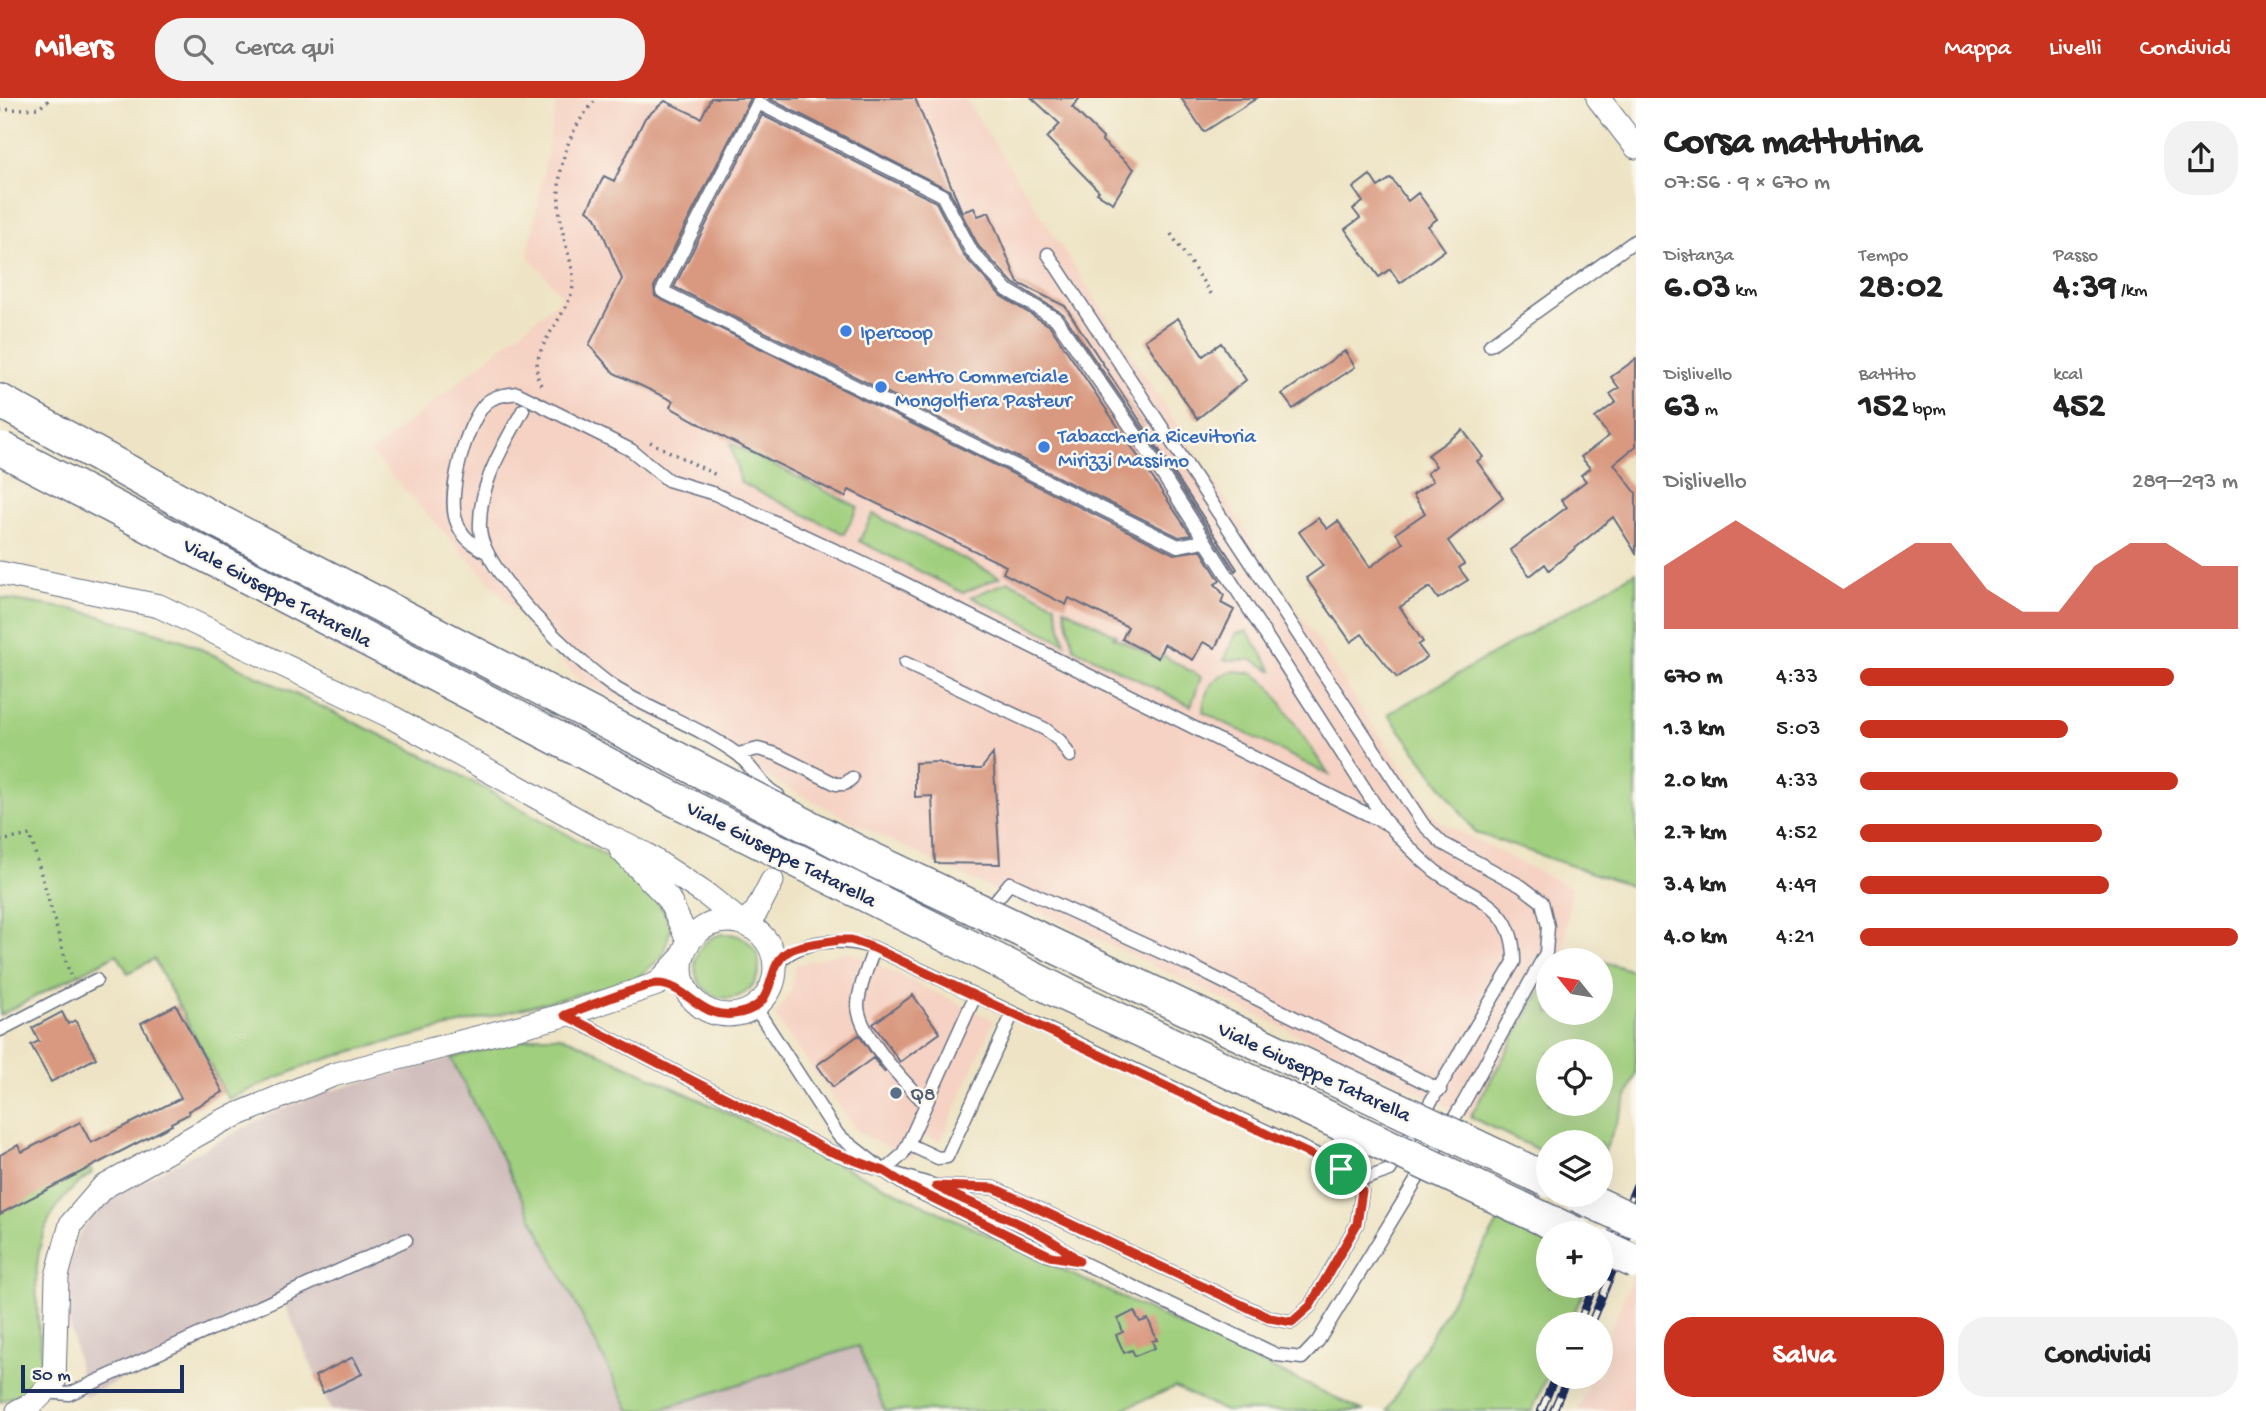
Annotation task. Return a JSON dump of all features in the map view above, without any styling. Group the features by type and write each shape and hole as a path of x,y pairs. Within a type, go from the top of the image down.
{"main road":[{"name":"Viale Giuseppe Tatarella","path":"0,401 212,518 867,857 1536,1175"},
{"name":"Viale Giuseppe Tatarella","path":"4,451 656,790 1028,976 1548,1221"},
{"path":"1604,1207 1636,1222"},
{"path":"1613,1251 1636,1262"}],"street":[{"path":"1598,98 1636,147"},
{"path":"0,573 159,606 388,715 607,836 667,866 766,940 775,966 770,989 755,1007 744,1012 721,1015 699,1006 690,997 684,985 686,949 668,898 607,836"},
{"path":"18,1411 32,1404 54,1382 57,1276 71,1224 102,1188 222,1121 333,1075 565,1015 657,984 699,931 713,924 742,923 756,912 772,881"},
{"path":"657,984 690,997"}],"lane":[{"path":"775,966 787,952 838,940 851,940 874,948 1341,1169 1367,1178 1390,1170 1514,962 1515,943 1507,922 1490,904 1436,871 1389,825 1144,446 1055,319 1007,290 972,252 942,195 758,103 662,290 1178,546 1203,541"},
{"path":"1490,345 1636,240"},
{"path":"755,1007 838,1135 884,1171 908,1186 1051,1256 1079,1261 1277,1355 1302,1358 1318,1341 1464,1102 1534,980 1546,953 1548,926 1542,902 1521,886 1442,843 1423,824 1048,254"},
{"path":"796,804 773,793 738,754 616,688 587,667 508,584 484,551 466,540 455,519 455,487 471,429 486,403 498,395 517,393 631,450 668,480 715,494 892,577 1389,825"},
{"path":"484,551 480,529 482,502 491,472 523,410"},
{"path":"905,663 1045,729 1060,741 1070,756"},
{"path":"738,754 758,749 767,751 836,784 845,785 852,778"},
{"path":"881,848 992,905 1010,883 1178,960 1440,1090"},
{"path":"874,948 858,1007 873,1042 902,1080 926,1104"},
{"path":"0,1030 96,980"},
{"path":"884,1171 902,1155 908,1144 975,996"},
{"path":"908,1144 939,1158 947,1157 1013,1013"},
{"path":"565,1015 829,1151 936,1186 966,1202 992,1210 1058,1242 1079,1261"},
{"path":"936,1186 994,1188 1270,1318 1292,1322 1310,1306 1357,1224 1362,1191 1341,1169"},
{"path":"44,1392 69,1394 406,1240"}],"path":[{"path":"0,110 39,108 52,98"},
{"path":"550,393 539,384 536,372 539,356 573,286 558,213 560,167 570,137 598,98"},
{"path":"1171,234 1214,298"},
{"path":"647,440 727,480"},
{"path":"0,841 30,835 68,970 77,990"}],"shaded area":[{"path":"557,98 965,98 1363,711 1439,821 1571,888 1564,948 1536,948 1536,999 1470,1117 879,835 580,681 371,453 563,297 528,255"},
{"name":"Q8","path":"848,951 994,1020 941,1142 925,1135 913,1159 859,1133 774,1016 791,991 795,965"},
{"path":"451,1058 630,1411 331,1411 285,1305 278,1303 85,1397 67,1311 67,1272 77,1238 96,1210 112,1197 272,1113 327,1092"},
{"path":"1636,1267 1636,1411 1578,1411 1586,1389 1613,1389 1613,1324"},
{"path":"858,1346 885,1411 655,1411"}],"green space":[{"path":"730,443 858,507 844,534 741,483"},
{"path":"873,514 1000,577 963,593 859,541"},
{"path":"1636,572 1636,888 1476,833 1388,714"},
{"path":"1009,581 1055,604 1065,643 971,597"},
{"path":"0,598 82,611 182,640 435,761 626,867 644,880 672,925 662,957 635,980 357,1050 313,1063 228,1099 154,959 128,973 117,954 0,1015"},
{"path":"1064,608 1116,635 1113,637 1160,659 1162,655 1201,677 1191,706 1074,648"},
{"path":"1247,631 1273,671 1253,660 1224,660 1236,634"},
{"path":"1235,671 1253,673 1269,685 1329,775 1203,712 1205,697 1211,685 1221,676"},
{"path":"727,934 739,936 750,943 757,954 757,978 750,989 739,996 727,998 715,996 704,989 697,978 695,966 697,954 704,943 715,936"},
{"path":"1614,965 1636,972 1636,1074 1613,1131 1536,1130 1536,1149 1470,1117 1536,999 1536,1026 1614,1026"},
{"path":"539,1036 560,1036 574,1041 1364,1411 1224,1411 1175,1387 1118,1411 885,1411 858,1346 655,1411 630,1411 451,1058"},
{"path":"89,1166 92,1173 72,1189 58,1206 47,1224 41,1243 36,1285 42,1356 39,1374 25,1390 0,1402 0,1205"},
{"path":"1500,1219 1536,1237 1536,1298 1581,1298 1575,1312 1536,1312 1536,1389 1542,1389 1532,1411 1387,1411"}],"building":[{"path":"711,98 751,98 654,287 655,296 1174,554 1201,550 1220,581 1215,584 1224,595 1221,603 1234,610 1215,648 1203,642 1193,660 1164,644 1158,658 1122,639 1128,627 1069,598 1066,605 1003,573 1006,566 849,490 845,497 729,440 670,407 673,401 614,373 589,345 622,279 596,217 587,210 604,176 614,181 645,118 665,101 701,118"},
{"path":"768,98 915,98 962,212 974,208 978,216 989,212 1018,283 1065,306 1237,569 1235,571 1151,441 1063,314 1013,283 979,247 949,190"},
{"path":"1032,98 1080,98 1072,107 1103,138 1102,141 1134,169 1113,203 1097,193 1099,191 1047,138 1060,124"},
{"path":"1181,98 1257,98 1204,132"},
{"path":"762,115 936,202 964,256 1001,296 1050,326 1191,535 1179,537 674,287"},
{"path":"1370,175 1378,187 1391,178 1408,201 1418,193 1437,219 1428,226 1445,250 1400,283 1390,269 1379,277 1345,229 1360,218 1353,209 1363,202 1353,188"},
{"path":"1178,318 1203,356 1221,343 1246,380 1197,419 1145,340"},
{"path":"1345,351 1355,367 1293,409 1282,394"},
{"path":"1636,359 1636,446 1614,464 1636,493 1636,553 1613,517 1549,570 1545,564 1530,576 1510,550 1567,507 1561,500 1586,481 1581,475 1590,468 1581,457 1609,436 1595,418 1616,402 1610,394 1619,388 1611,377"},
{"path":"1463,430 1483,457 1477,461 1503,497 1448,541 1464,564 1459,568 1468,580 1438,599 1430,587 1400,607 1423,642 1418,645 1427,657 1397,678 1362,634 1351,642 1306,578 1323,566 1299,532 1318,518 1327,529 1338,521 1370,567 1403,543 1396,533 1425,513 1413,495 1433,481 1427,473 1436,466 1428,455"},
{"path":"993,754 1000,864 935,863 932,796 915,797 915,763 938,762 956,769 981,769"},
{"path":"913,995 940,1033 900,1062 873,1024"},
{"path":"176,1005 223,1092 188,1111 189,1114 171,1123 172,1125 0,1214 0,1155 18,1145 22,1152 80,1122 91,1143 181,1098 141,1023"},
{"path":"62,1012 68,1024 75,1020 96,1058 51,1082 31,1045 39,1041 32,1028"},
{"path":"859,1035 885,1073 873,1058 833,1087 817,1065"},
{"path":"1134,1311 1140,1322 1148,1319 1157,1340 1152,1341 1155,1348 1135,1356 1132,1350 1124,1353 1116,1335 1123,1332 1118,1319"},
{"path":"353,1357 362,1374 323,1393 315,1376"}],"railway":[{"path":"1613,1241 1636,1186"},
{"path":"1595,1312 1636,1216"},
{"path":"1583,1312 1589,1298"},
{"path":"1541,1411 1550,1389"},
{"path":"1553,1411 1563,1389"}],"place":[{"name":"Ipercoop","path":"846,331"},
{"name":"Centro Commerciale Mongolfiera Pasteur","path":"881,387"},
{"name":"Tabaccheria Ricevitoria Mirizzi Massimo","path":"1044,447"},
{"name":"Q8","path":"896,1093"}],"route":[{"path":"838,940 851,940 874,948 1341,1169 1362,1191 1357,1224 1310,1306 1292,1322 1270,1318 994,1188 936,1186 1058,1242 1079,1261 1051,1256 908,1186 884,1171 829,1151 565,1015 657,984 690,997 709,1012 733,1015 755,1007 764,999 774,978 775,966 787,952 838,940"}]}
